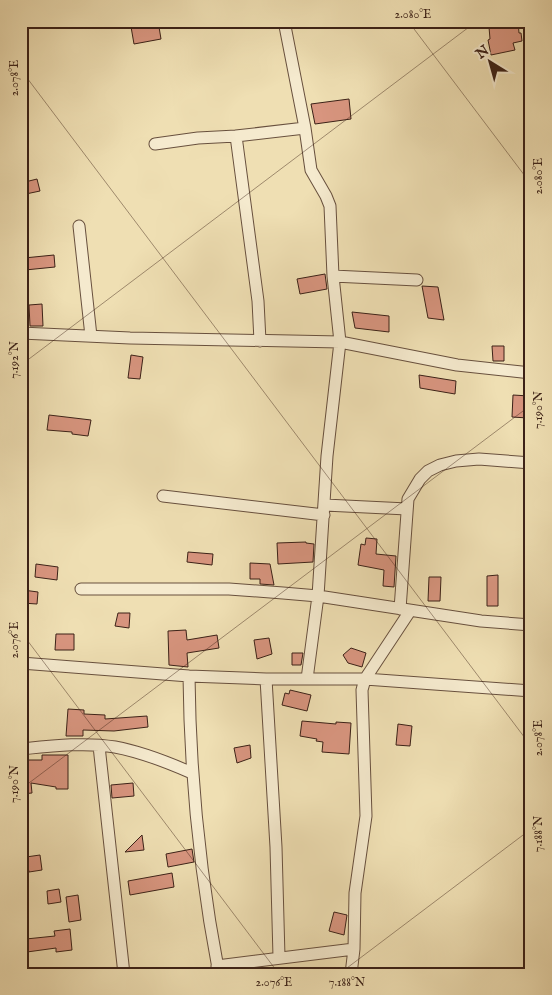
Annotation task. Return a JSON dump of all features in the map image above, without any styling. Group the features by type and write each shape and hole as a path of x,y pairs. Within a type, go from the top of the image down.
{"street":[{"path":"284,21 305,128 311,170 330,206 333,276 340,342 327,456 318,596 307,679"},
{"path":"156,144 305,128"},
{"path":"236,136 258,301 260,341"},
{"path":"79,226 91,336"},
{"path":"333,276 417,280"},
{"path":"21,333 340,342 457,365 531,373"},
{"path":"351,974 354,949 354,893 366,816 362,704 364,679 405,610 408,499 412,489 428,471 440,465 456,461 479,459 531,463"},
{"path":"163,496 325,510 407,509"},
{"path":"81,589 229,589 318,596 481,621 531,625"},
{"path":"21,663 189,676 266,679 364,679 531,691"},
{"path":"189,676 192,773 203,878 218,970 279,958 354,949"},
{"path":"266,679 276,847 279,958"},
{"path":"21,749 56,746 112,747 140,752 192,773"},
{"path":"99,746 124,974"}],"building":[{"path":"130,21 158,21 161,39 134,44"},
{"path":"492,21 518,21 522,41 513,43 515,50 491,55 488,40 490,39 489,27 492,27"},
{"path":"349,99 351,119 315,124 311,104"},
{"path":"37,179 40,191 21,195 21,183"},
{"path":"54,255 55,267 25,270 24,258"},
{"path":"325,274 327,289 300,294 297,279"},
{"path":"422,286 438,287 444,320 428,318"},
{"path":"42,304 43,326 30,326 29,305"},
{"path":"352,312 389,316 389,332 355,328"},
{"path":"492,346 504,346 504,361 493,361"},
{"path":"131,355 143,357 140,379 128,378"},
{"path":"419,375 456,381 455,394 420,388"},
{"path":"513,395 529,396 528,418 512,417"},
{"path":"49,415 91,420 88,436 72,434 72,432 47,430"},
{"path":"366,538 377,539 376,554 396,556 394,587 383,586 384,570 358,565 361,544 365,545"},
{"path":"306,542 314,544 313,562 278,564 277,543"},
{"path":"188,552 213,554 212,565 187,562"},
{"path":"250,563 270,564 274,585 260,584 260,579 250,579"},
{"path":"36,564 58,567 57,580 35,577"},
{"path":"498,575 498,606 487,606 487,576"},
{"path":"429,577 441,577 440,601 428,601"},
{"path":"23,590 38,592 37,604 22,603"},
{"path":"118,613 130,613 129,628 115,626"},
{"path":"186,630 187,640 217,635 219,648 187,653 188,667 169,665 168,631"},
{"path":"56,634 74,634 74,650 55,650"},
{"path":"269,638 272,654 257,659 254,640"},
{"path":"351,648 366,653 362,667 348,663 343,655"},
{"path":"292,653 303,653 301,665 292,665"},
{"path":"290,690 311,695 307,711 282,705 285,693 289,694"},
{"path":"68,709 84,710 84,714 105,715 105,719 147,716 148,727 114,731 83,730 83,736 66,736"},
{"path":"302,721 336,724 336,722 351,723 349,754 322,752 323,742 300,736"},
{"path":"398,724 412,726 410,746 396,745"},
{"path":"250,745 251,758 237,763 234,748"},
{"path":"42,755 68,755 68,789 56,789 56,787 31,783 32,793 21,794 21,760 42,760"},
{"path":"133,783 134,796 112,798 111,785"},
{"path":"142,835 144,850 125,852"},
{"path":"192,849 194,862 168,867 166,854"},
{"path":"40,855 42,870 29,872 26,857"},
{"path":"172,873 174,887 130,895 128,881"},
{"path":"59,889 61,902 48,904 47,891"},
{"path":"78,895 81,920 69,922 66,897"},
{"path":"334,912 347,915 344,935 329,931"},
{"path":"70,929 72,950 56,952 56,948 27,952 26,939 55,936 54,931"}]}
